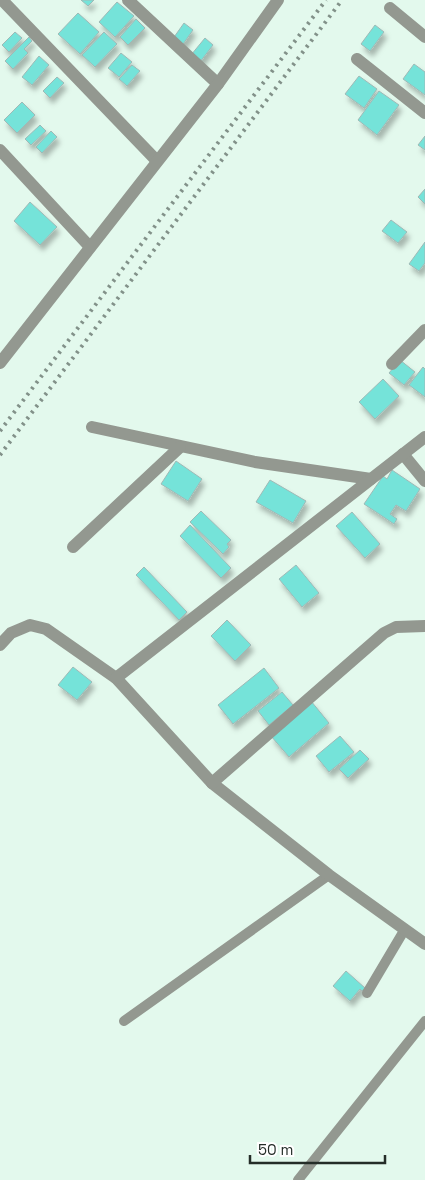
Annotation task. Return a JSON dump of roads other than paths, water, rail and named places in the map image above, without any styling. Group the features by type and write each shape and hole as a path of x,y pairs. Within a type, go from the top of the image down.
{"street":[{"path":"2,0 157,161"},
{"path":"128,0 218,84"},
{"path":"0,363 218,84 278,0"},
{"path":"390,8 425,37"},
{"path":"357,59 425,113"},
{"path":"0,150 90,247"},
{"path":"392,364 425,330"},
{"path":"92,427 254,462 370,479"},
{"path":"116,678 425,436"},
{"path":"73,547 180,447"},
{"path":"403,454 425,481"},
{"path":"0,645 11,633 30,625 46,629 116,678 212,783 329,875 425,944"},
{"path":"212,783 384,633 396,627 425,626"}],"lane":[{"path":"124,1020 329,875"},
{"path":"367,993 405,929"},
{"path":"298,1180 425,1021"}],"railway":[{"path":"0,431 326,0"},
{"path":"0,455 342,0"}]}
